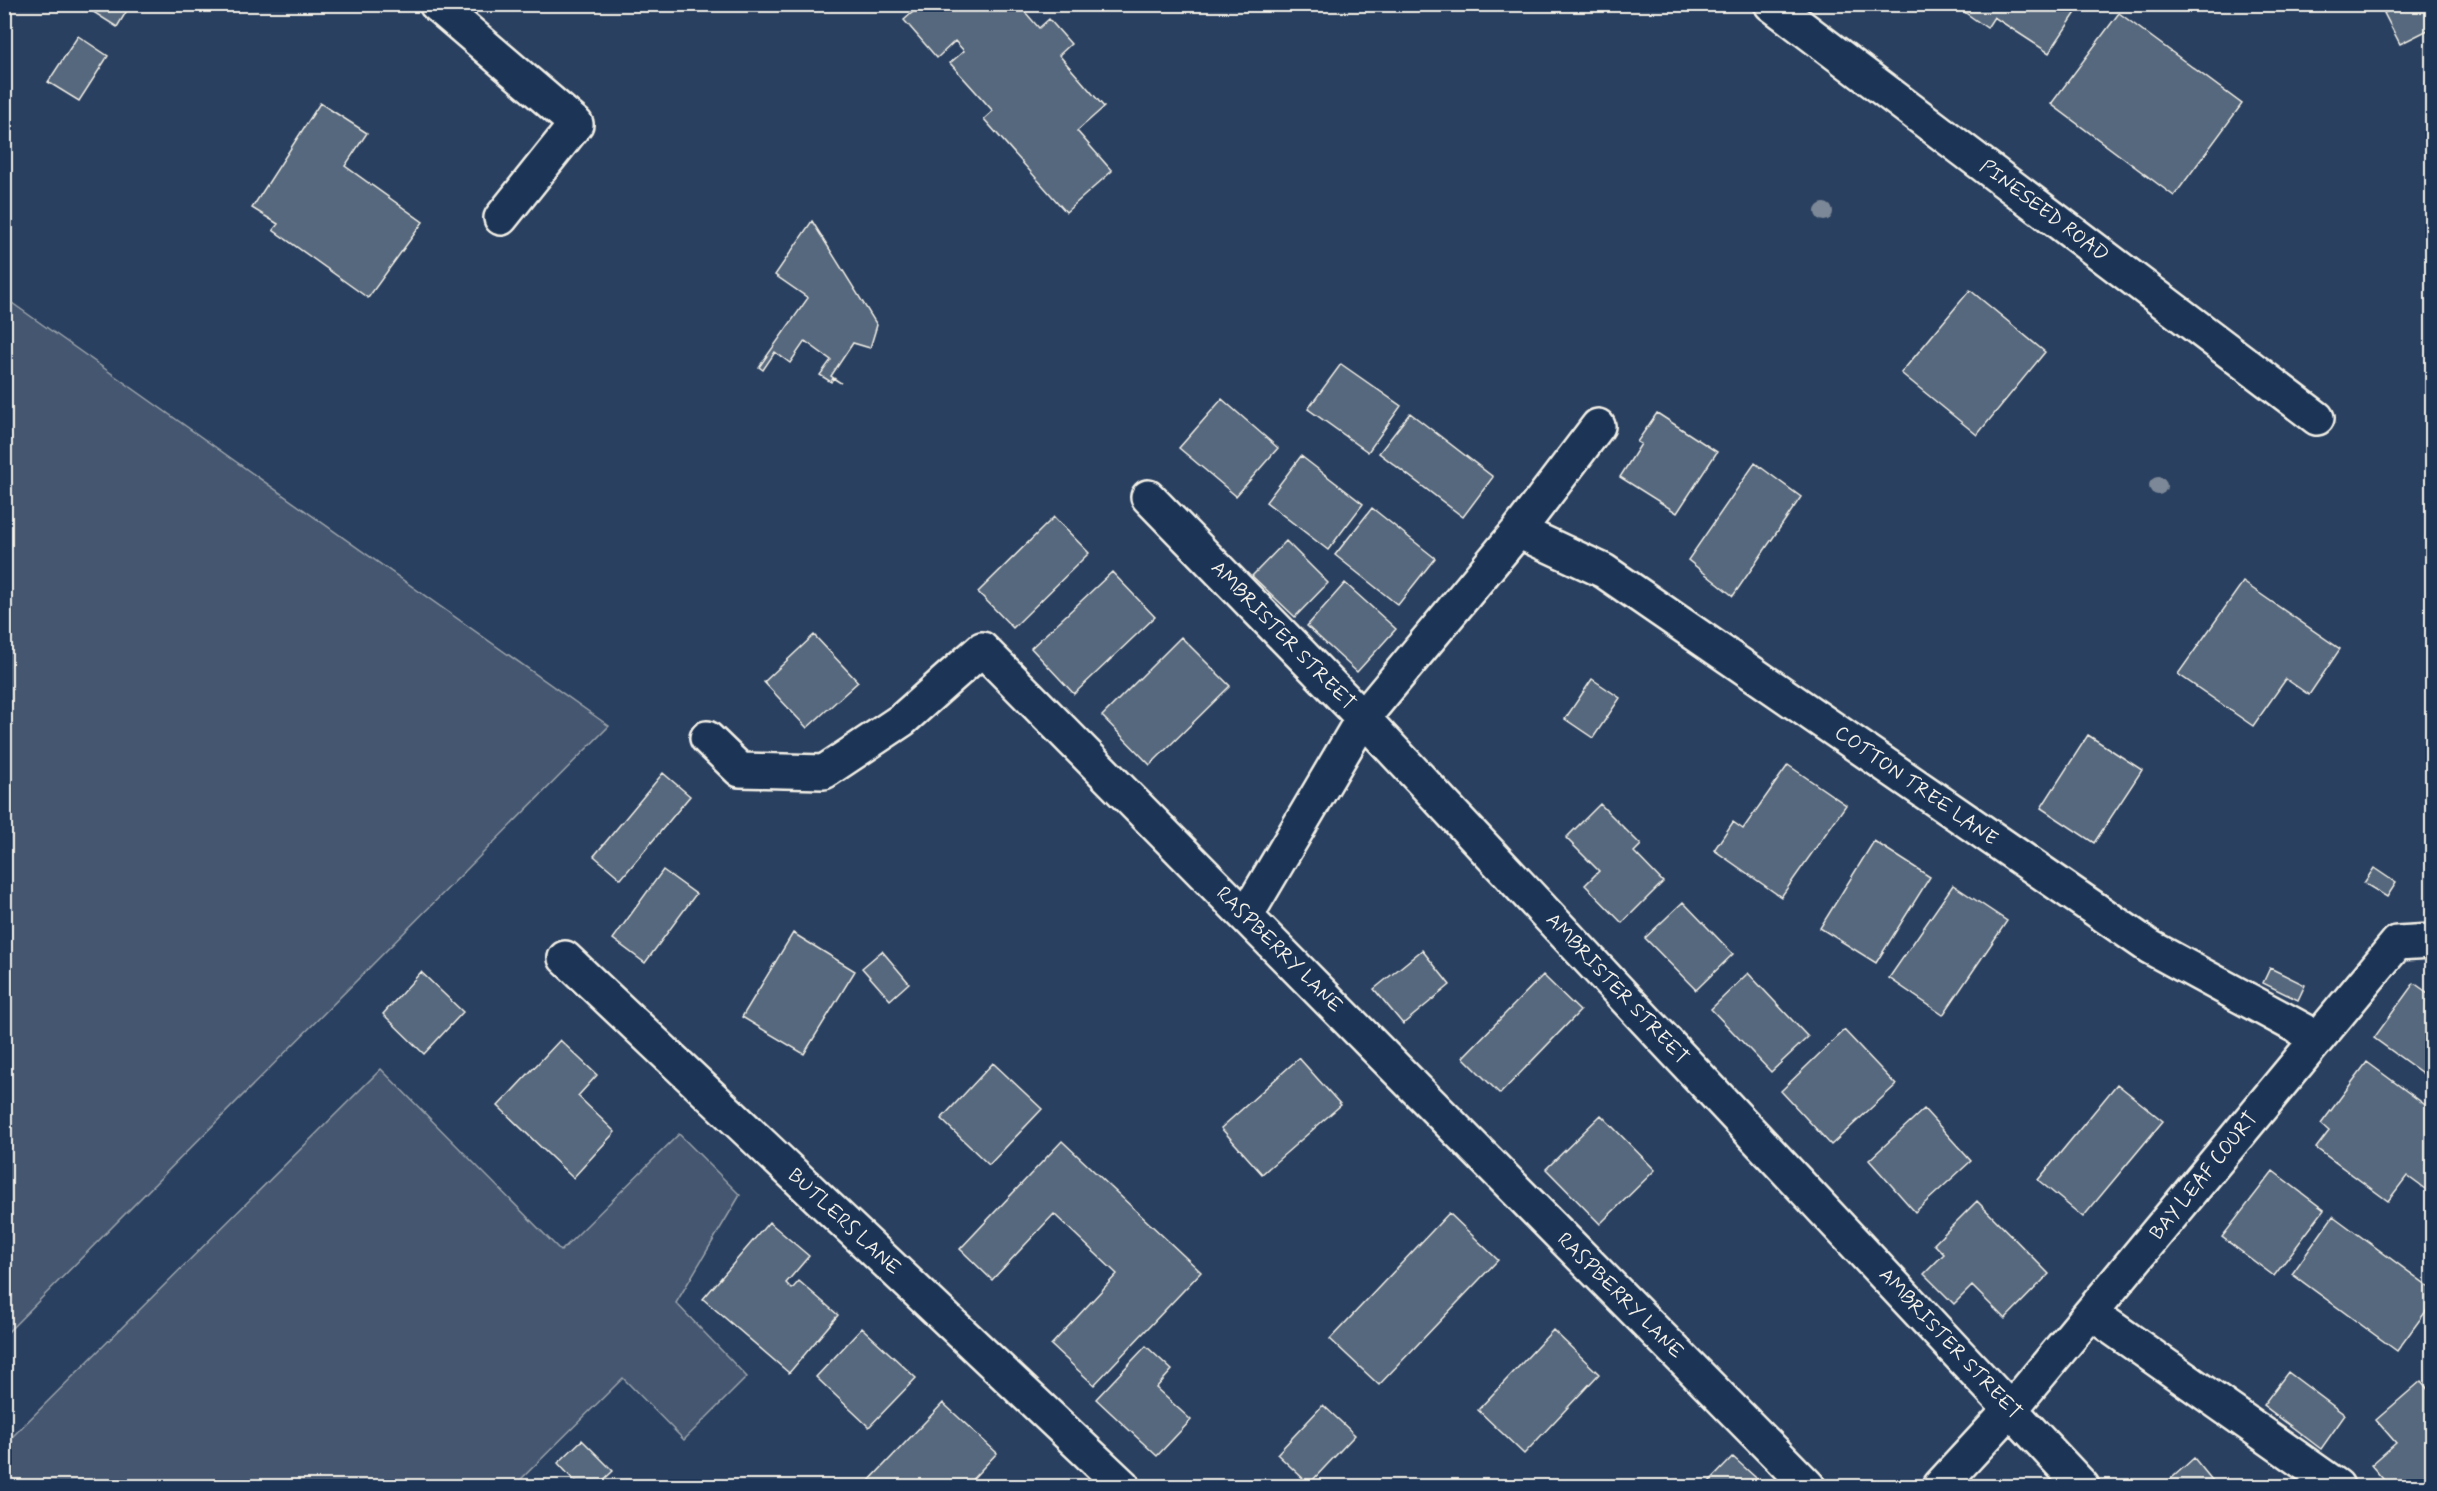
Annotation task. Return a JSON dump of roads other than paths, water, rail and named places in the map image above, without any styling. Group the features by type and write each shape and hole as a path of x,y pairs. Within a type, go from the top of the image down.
{"street":[{"path":"436,4 576,124 501,218"},
{"name":"PINESEED ROAD","path":"1771,4 2317,418"},
{"path":"1246,916 1363,718 1518,531 1598,426"},
{"name":"AMBRISTER STREET","path":"1148,497 1363,718 2082,1486"},
{"name":"COTTON TREE LANE","path":"1518,531 1604,571 2150,947 2318,1038"},
{"name":"RASPBERRY LANE","path":"707,738 740,770 824,772 902,720 982,649 1808,1486"},
{"name":"BAY LEAF COURT","path":"1940,1486 2011,1408 2091,1313 2397,943 2433,941"},
{"name":"BUTLERS LANE","path":"565,958 1123,1486"},
{"path":"2091,1313 2337,1486"}]}
